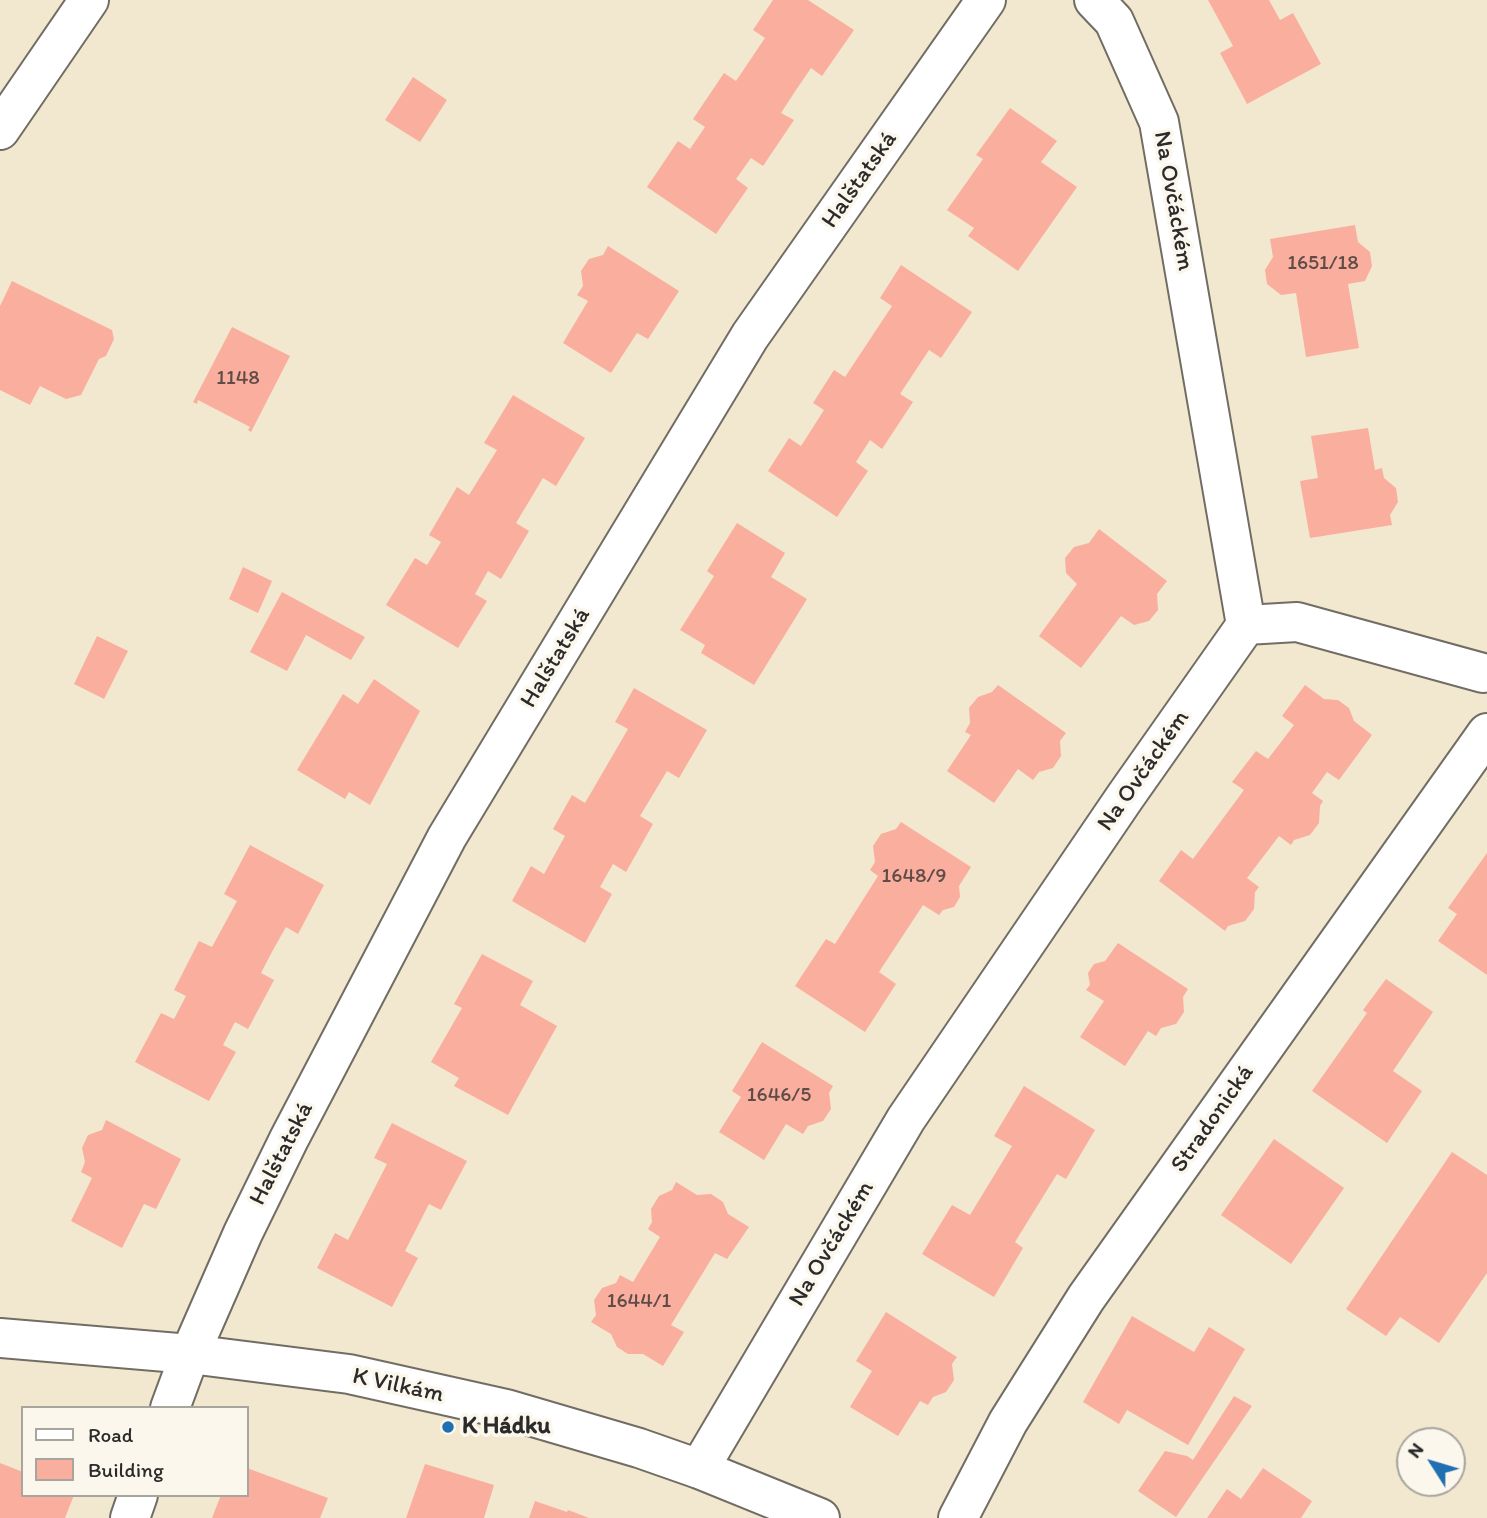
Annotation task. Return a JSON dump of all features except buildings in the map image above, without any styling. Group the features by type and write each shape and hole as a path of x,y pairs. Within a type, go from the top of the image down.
{"street":[{"path":"0,130 89,0"},
{"name":"Halštatská","path":"171,1406 190,1354 243,1233 289,1139 447,837 750,337 986,0"},
{"name":"Na Ovčáckém","path":"699,1469 906,1119 1125,797 1246,625 1159,122 1114,21 1094,0"},
{"path":"1246,625 1297,622 1483,673"},
{"name":"Stradonická","path":"958,1518 1008,1422 1086,1298 1487,733"},
{"name":"K Vilkám","path":"0,1338 190,1354 349,1374 506,1409 639,1448 820,1518"},
{"path":"130,1518 137,1497"}],"place":[{"name":"K Hádku","path":"448,1427"}]}
